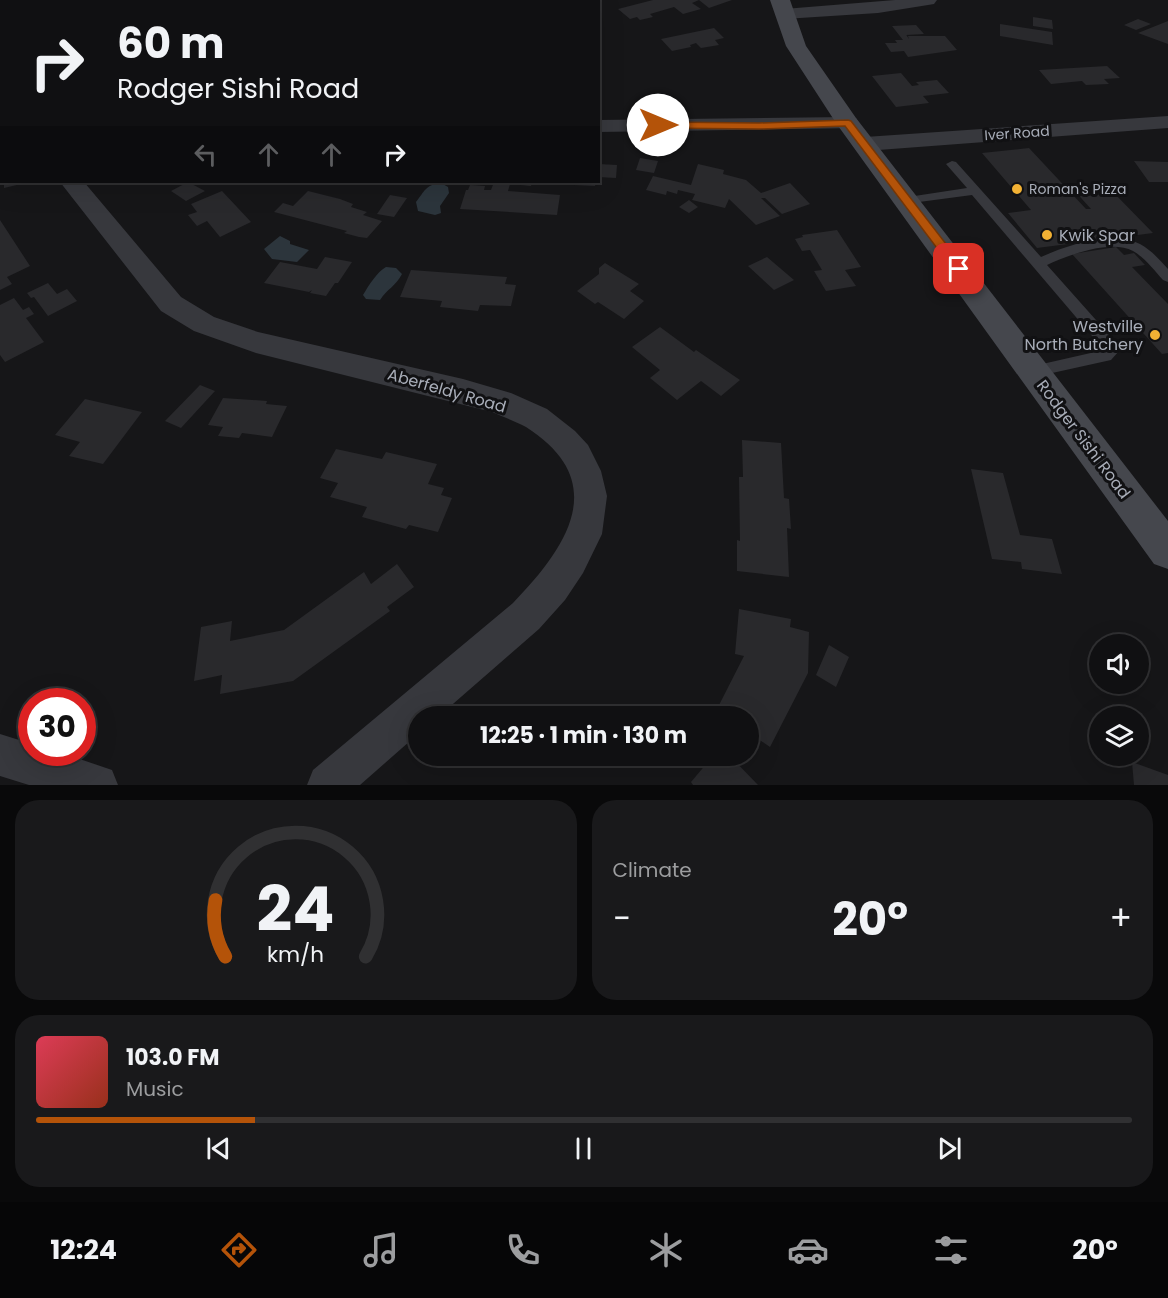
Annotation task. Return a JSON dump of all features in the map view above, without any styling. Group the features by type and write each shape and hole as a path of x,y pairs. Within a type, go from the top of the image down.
{"main road":[{"name":"Rodger Sishi Road","path":"782,7 796,46 848,123 1168,551"}],"street":[{"path":"782,7 887,8 928,0"},
{"name":"Iver Road","path":"865,144 1168,122"},
{"path":"600,126 848,123"},
{"name":"Aberfeldy Road","path":"73,183 171,304 204,324 256,342 463,391 500,402 536,418 564,440 585,471 590,496 585,534 552,588 526,616 328,785"},
{"path":"0,755 97,785"}],"lane":[{"path":"952,164 1107,342 1112,351 1106,356 1034,371"},
{"path":"908,201 974,191"},
{"path":"1038,264 1062,252 1111,244 1126,245 1140,251 1168,277"}],"shaded area":[{"path":"441,183 448,187 449,193 440,206 441,213 435,215 418,211 416,202 428,187"},
{"path":"280,236 290,241 290,244 309,250 297,262 272,259 264,249"},
{"path":"386,267 396,268 402,274 380,300 366,299 363,295 365,291 376,275"}],"building":[{"path":"653,0 699,0 692,3 701,9 683,14 674,7 650,14 653,17 640,20 637,17 630,19 618,9"},
{"path":"699,0 732,0 709,8"},
{"path":"1033,17 1052,20 1053,29 1033,26"},
{"path":"1138,19 1151,24 1136,30 1124,25"},
{"path":"1168,21 1168,44 1138,33"},
{"path":"1000,24 1052,32 1053,45 1000,36"},
{"path":"916,25 924,34 906,35 909,39 908,36 945,36 957,50 908,57 904,51 891,52 885,43 897,43 895,40 903,40 892,26"},
{"path":"714,28 724,38 715,40 719,45 701,48 696,43 690,45 691,47 672,51 661,39"},
{"path":"1107,66 1120,78 1104,79 1109,84 1086,85 1082,81 1051,84 1039,70"},
{"path":"901,73 912,86 919,85 916,82 937,80 949,93 923,96 929,103 896,107 872,76"},
{"path":"1029,148 1086,209 1091,209 1073,189 1080,189 1087,196 1114,193 1153,233 1037,248 1008,213 1031,210 982,153"},
{"path":"640,158 658,161 654,173 636,170"},
{"path":"1134,161 1168,162 1168,182 1149,182"},
{"path":"600,164 617,165 616,178 600,177"},
{"path":"698,164 724,170 723,174 746,180 761,193 790,183 810,204 782,214 765,198 761,198 780,216 756,225 729,199 725,208 692,200 695,194 678,190 677,194 667,191 666,195 646,190 653,176 691,185"},
{"path":"4,183 21,183 21,184 4,188"},
{"path":"190,183 205,191 186,201 171,191"},
{"path":"494,183 532,183 531,186 510,184 508,191 560,195 557,215 460,209 470,185 485,186 484,190 491,190"},
{"path":"574,183 596,183 595,186 574,185"},
{"path":"222,191 251,222 220,237 207,221 197,226 188,215 197,212 191,204"},
{"path":"308,191 353,204 351,207 367,212 363,215 382,221 367,238 274,212 283,203 293,206"},
{"path":"390,195 407,198 394,217 377,214"},
{"path":"689,200 698,207 689,213 679,207"},
{"path":"0,220 30,266 7,277 12,284 0,290"},
{"path":"837,230 861,267 845,270 856,286 826,291 814,271 822,270 810,250 802,251 795,239 803,237 802,235"},
{"path":"1116,247 1124,255 1134,253 1145,265 1132,267 1168,304 1168,353 1162,354 1072,254"},
{"path":"325,257 352,262 326,296 310,293 312,290 309,292 264,283 280,262 317,269"},
{"path":"767,257 794,280 774,290 748,266"},
{"path":"605,263 639,284 630,291 644,301 624,319 598,302 595,304 577,291 599,274 599,268"},
{"path":"411,270 507,277 505,284 516,285 511,306 480,305 478,311 440,307 442,301 400,297"},
{"path":"48,283 57,294 67,289 77,301 48,316 34,297 31,298 27,293"},
{"path":"14,298 23,310 29,307 34,314 26,318 44,342 5,362 0,355 0,305"},
{"path":"660,327 694,352 696,350 740,380 721,396 701,381 677,400 650,378 660,370 632,347"},
{"path":"200,385 215,391 181,428 165,421"},
{"path":"223,398 267,401 266,404 287,406 272,437 242,433 239,438 218,436 223,427 208,425"},
{"path":"85,399 142,412 103,464 69,456 80,442 55,435"},
{"path":"742,440 781,443 784,498 789,499 791,529 787,528 789,577 737,571 737,540 740,541 739,477 743,477"},
{"path":"336,449 382,459 386,452 437,464 428,484 444,488 441,495 452,498 438,532 409,525 406,529 362,517 367,507 330,497 338,483 320,478"},
{"path":"971,469 1003,473 1020,535 1052,539 1062,574 1022,569 1021,562 992,559"},
{"path":"397,564 414,587 387,607 390,611 293,681 220,694 222,675 194,681 201,627 232,621 230,641 284,630 364,572 371,584"},
{"path":"739,609 791,619 790,627 809,632 808,673 770,747 759,740 759,706 719,706 744,656 735,654"},
{"path":"829,645 849,657 836,687 816,675"},
{"path":"705,766 740,766 758,785 693,785 691,782"},
{"path":"1132,766 1143,766 1168,775 1168,785 1134,785"}],"place":[{"name":"Roman's Pizza","path":"1017,189"},
{"name":"Kwik Spar","path":"1047,235"},
{"name":"Westville North Butchery","path":"1155,335"}],"route":[{"path":"658,125 759,126 848,123 959,269"}]}
